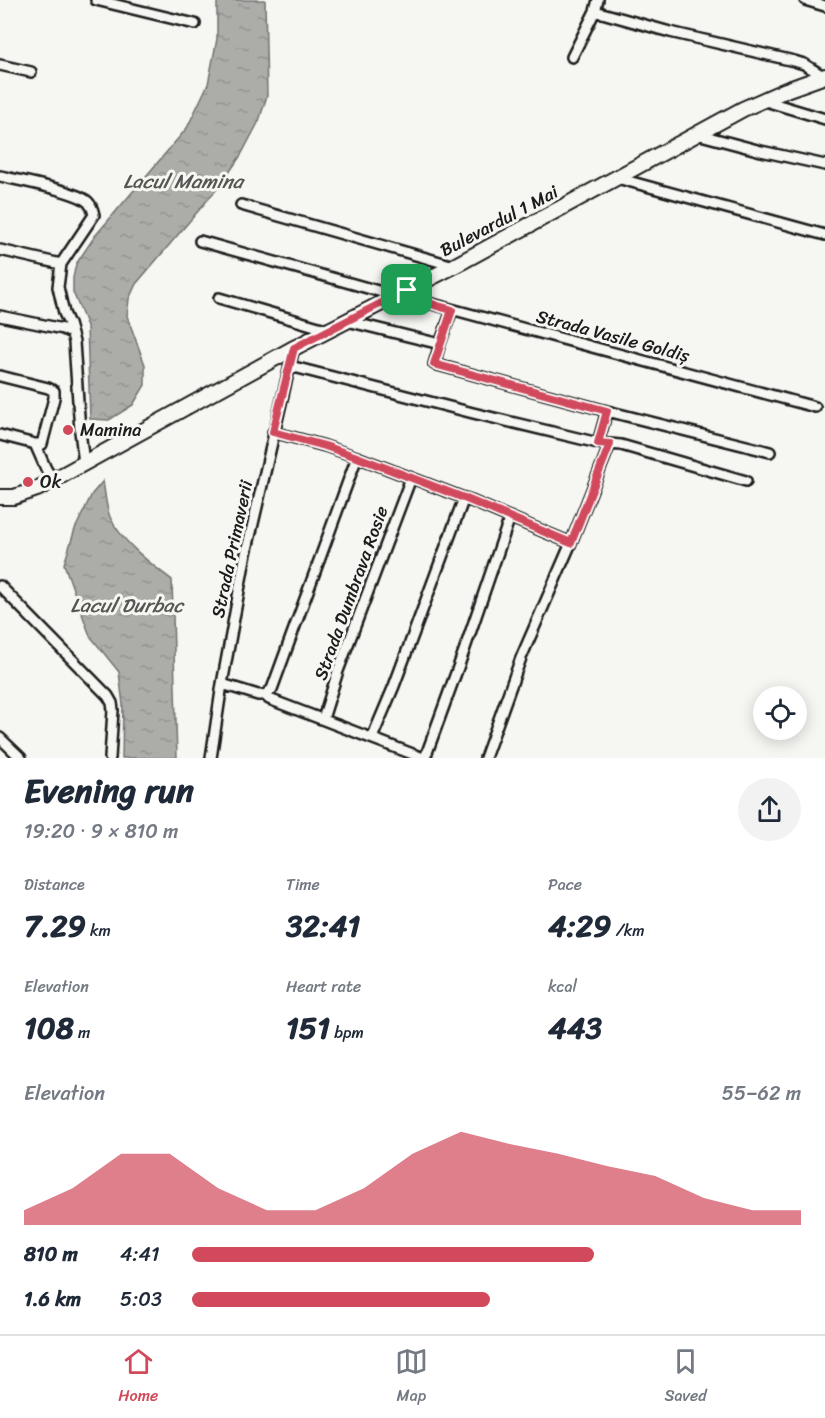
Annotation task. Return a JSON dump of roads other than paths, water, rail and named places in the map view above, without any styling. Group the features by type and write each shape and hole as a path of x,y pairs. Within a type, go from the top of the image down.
{"main road":[{"name":"Bulevardul 1 Mai","path":"0,506 7,497 36,489 294,348 454,266 762,100 824,76"}],"street":[{"path":"96,0 195,24"},
{"path":"572,57 595,11 598,0"},
{"path":"804,0 825,6"},
{"path":"595,11 670,32 794,61 824,76"},
{"path":"0,65 31,72"},
{"path":"762,100 825,119"},
{"path":"697,134 825,165"},
{"path":"0,176 74,194 88,202 92,208 94,215 61,264 58,287 74,342 84,463"},
{"path":"617,178 825,235"},
{"path":"241,205 454,266"},
{"name":"Strada Vasile Goldiș","path":"200,241 401,293 452,310 815,407"},
{"path":"0,250 61,264"},
{"path":"219,298 329,330"},
{"path":"452,310 434,364 770,452"},
{"path":"0,316 63,329 71,333"},
{"path":"347,321 440,344"},
{"name":"Strada Primaverii","path":"211,758 245,558 294,348"},
{"path":"290,366 473,413 598,443 621,446 746,481"},
{"path":"0,376 54,391 45,439 42,444 0,435"},
{"path":"598,443 607,411"},
{"path":"273,432 357,457 464,498 571,543"},
{"path":"35,444 53,480"},
{"path":"485,758 521,658 571,543 610,444"},
{"path":"222,684 258,695 265,695 272,689 357,457"},
{"name":"Strada Dumbrava Rosie","path":"323,719 338,671 411,478"},
{"path":"372,738 394,686 464,498"},
{"path":"265,695 269,699 424,758 510,517"},
{"path":"0,586 108,696 113,710 110,758"},
{"path":"0,738 21,758"}],"water":[{"name":"Lacul Mamina","path":"217,0 265,0 267,96 259,121 241,155 222,183 136,284 129,299 127,316 145,365 145,385 133,405 109,420 90,419 87,326 73,292 76,264 95,236 187,128 208,84 217,39"},
{"name":"Lacul Durbac","path":"103,481 108,511 116,528 138,552 172,580 177,758 122,758 123,705 119,672 90,636 64,564 75,529 92,494"}],"place":[{"name":"Mamina","path":"68,430"},
{"name":"Ok","path":"28,482"}]}
